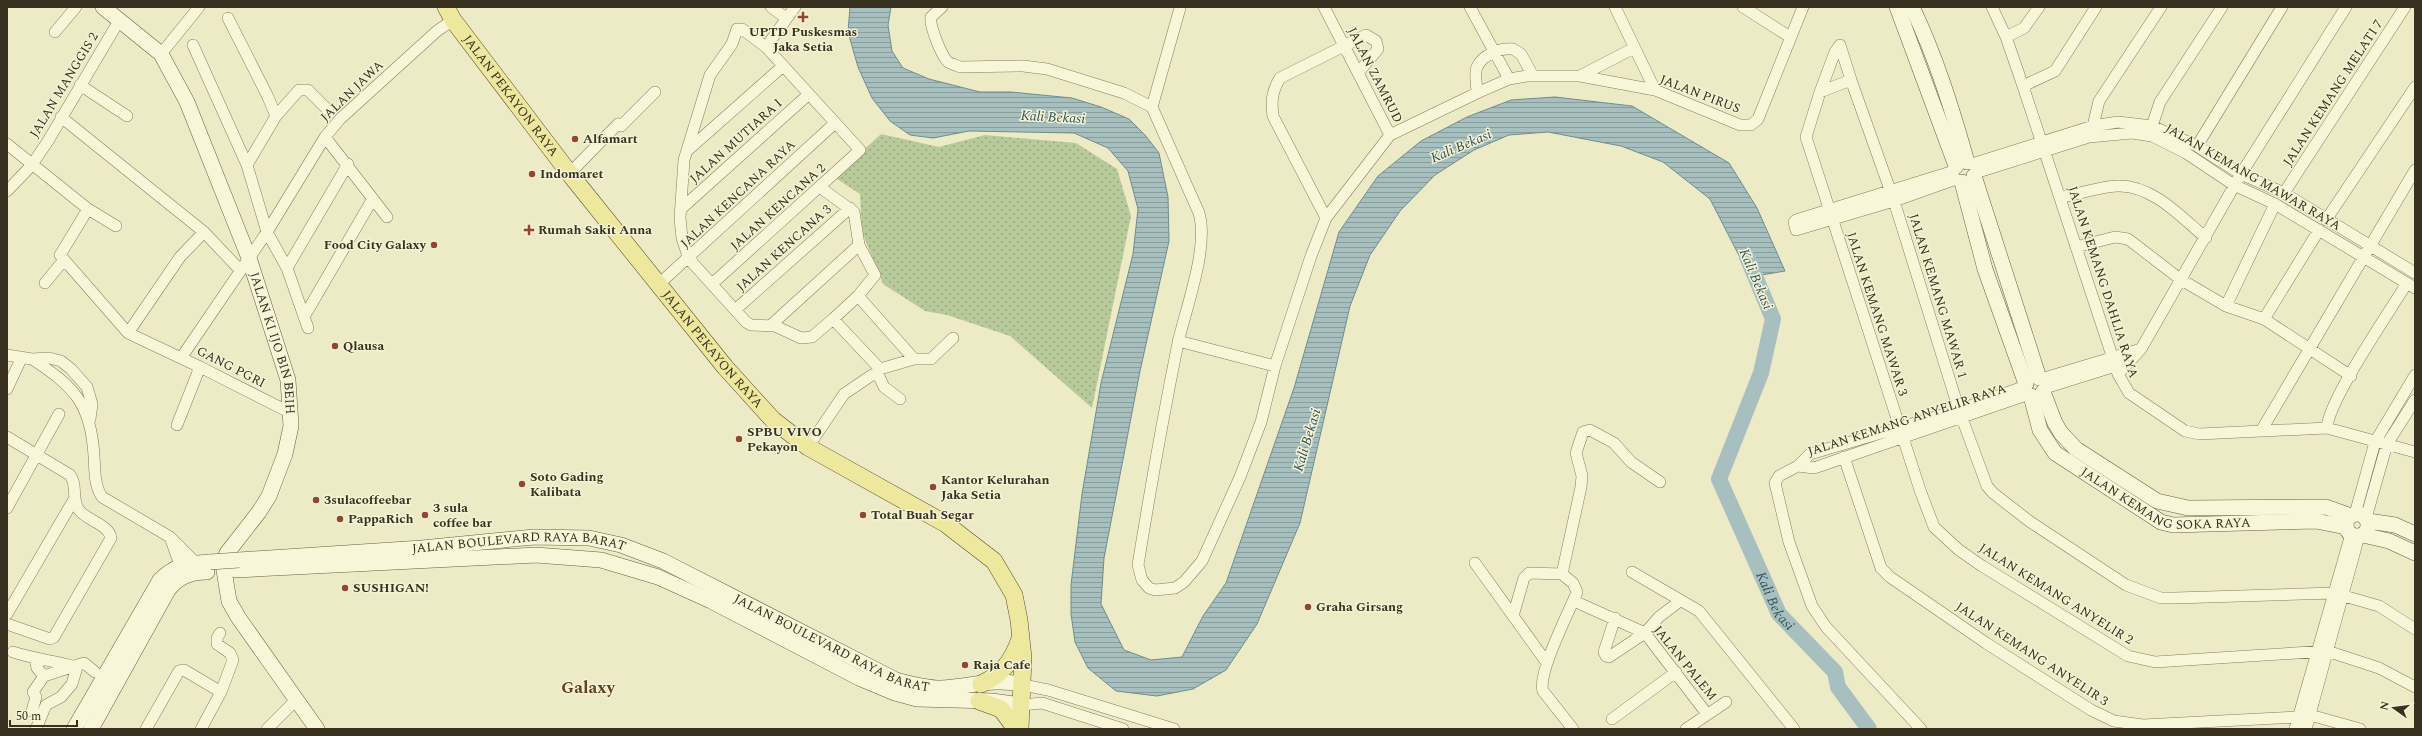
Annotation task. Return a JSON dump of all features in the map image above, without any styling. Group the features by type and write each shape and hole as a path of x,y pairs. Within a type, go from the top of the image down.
{"main road":[{"name":"JALAN KI IJO BIN BEIH","path":"103,7 120,19 161,54 187,102 288,380 291,414 285,454 269,496 259,512 227,553 223,564 229,601 238,617 317,729"},
{"name":"JALAN KEMANG SOKA RAYA","path":"1897,7 1964,172"},
{"name":"JALAN KEMANG SOKA RAYA","path":"1912,7 1932,53 1951,105 1985,269 2035,387 2040,430 2055,453 2161,522 2173,525 2316,521 2358,525 2395,525 2415,534"},
{"name":"JALAN PEKAYON RAYA","path":"450,13 569,174 746,391 773,420 808,447 946,524 984,551 1001,571 1014,595 1020,636 1023,685 1020,729"},
{"name":"JALAN KEMANG SOKA RAYA","path":"2358,525 2415,553"},
{"name":"JALAN BOULEVARD RAYA BARAT","path":"423,555 534,537 589,538 621,545 664,561 862,672 895,693 917,699 986,701 1022,705"},
{"name":"JALAN BOULEVARD RAYA BARAT","path":"91,729 120,663 160,580 170,570 180,565 202,567 423,555 536,555 615,562 658,577 862,672 919,686 941,688 1002,680 1023,685"},
{"name":"JALAN BOULEVARD RAYA BARAT","path":"74,729 168,590 182,577 202,567"},
{"path":"1016,729 1001,710 986,701 995,692 986,683 1000,674 1007,666 1013,657 1020,636"}],"street":[{"path":"55,32 76,7"},
{"path":"161,54 199,7"},
{"path":"771,7 786,18"},
{"path":"766,47 795,7"},
{"path":"942,7 932,15 930,22 943,55 952,64 960,67 1023,66 1047,69 1124,93 1152,107 1199,213 1202,224 1201,246 1178,341 1138,564 1142,580 1149,588 1155,590 1174,588 1184,582 1202,561 1240,477 1261,422 1275,366 1310,256 1326,218 1390,135"},
{"path":"1152,107 1180,7"},
{"name":"JALAN ZAMRUD","path":"1324,7 1390,135"},
{"path":"1470,7 1509,79"},
{"path":"1615,7 1655,90"},
{"path":"1743,7 1790,37"},
{"name":"JALAN PIRUS","path":"1390,135 1509,79 1533,76 1580,76 1655,90 1740,125 1751,125 1758,119 1803,7"},
{"name":"JALAN KEMANG DAHLIA RAYA","path":"1992,7 2006,37 2044,147 2115,365 2128,393 2185,431 2199,434 2327,428 2415,452"},
{"path":"2006,37 2024,28 2039,7"},
{"path":"2023,86 2055,71 2096,7"},
{"path":"2093,126 2100,101 2161,7"},
{"path":"2152,126 2160,102 2222,7"},
{"path":"2197,146 2282,7"},
{"path":"2142,349 2180,279 2206,238 2234,185 2346,7"},
{"name":"JALAN KEMANG MELATI 7","path":"2284,194 2405,7"},
{"name":"JALAN JAWA","path":"245,264 267,232 325,137 340,119 437,31 450,13"},
{"path":"228,18 276,116"},
{"name":"JALAN MANGGIS 2","path":"7,191 31,166 120,19"},
{"path":"821,188 850,208 857,217 859,245 875,271 873,278 858,296 812,337 801,338 770,326 751,325 735,310 689,259 682,238 680,218 682,208 684,160 710,75 732,44 736,30 742,29 766,47 835,123"},
{"path":"1326,218 1273,116 1271,101 1274,89 1280,78 1363,35 1369,36 1377,44 1377,52 1358,73"},
{"path":"192,45 247,165 267,232 287,268 308,328"},
{"name":"JALAN KEMANG MAWAR 1","path":"1820,92 1835,52 1840,45 1892,196 1960,414 1983,478 1993,493 2029,521 2126,585 2161,598 2339,595 2379,606 2415,629"},
{"path":"1477,93 1477,67 1481,61 1494,51 1513,48 1521,54 1533,76"},
{"path":"1580,76 1634,48"},
{"path":"688,150 784,66"},
{"path":"1820,92 1851,80"},
{"path":"80,85 127,116"},
{"path":"2326,220 2415,87"},
{"path":"247,165 276,116 301,89 308,90 328,110"},
{"path":"569,174 618,124 621,126 655,92"},
{"name":"JALAN KEMANG MAWAR 3","path":"1820,92 1806,137 1899,427"},
{"name":"JALAN MUTIARA I","path":"682,208 808,94"},
{"path":"61,117 245,264"},
{"name":"JALAN KEMANG MAWAR RAYA","path":"2044,147 2093,126 2118,122 2152,126 2197,146 2241,174 2284,194 2415,273"},
{"name":"JALAN KENCANA 2","path":"712,284 821,188 857,154 858,148 835,123"},
{"name":"JALAN KENCANA RAYA","path":"659,284 689,259 835,123"},
{"name":"JALAN KEMANG MAWAR RAYA","path":"1797,225 2044,147 2113,133 2139,134 2152,136 2186,152 2234,185 2275,204 2411,286"},
{"path":"325,137 348,164 372,200 387,217"},
{"path":"7,144 31,166 88,209 116,226"},
{"path":"287,268 348,164"},
{"path":"2262,431 2363,256 2415,170"},
{"path":"2060,197 2118,186 2142,191 2159,200 2206,238"},
{"path":"304,317 372,200"},
{"path":"2226,306 2275,204"},
{"name":"JALAN KENCANA 3","path":"735,310 850,208"},
{"path":"88,209 60,252 63,261 128,333 181,358"},
{"path":"2264,319 2319,230"},
{"path":"128,333 180,257 204,232"},
{"path":"2076,247 2115,237 2128,239 2180,279 2226,306 2264,319 2351,376"},
{"path":"770,326 859,245"},
{"path":"45,283 63,261"},
{"name":"GANG PGRI","path":"245,264 181,358 291,414"},
{"path":"2327,428 2330,414 2351,376 2411,286"},
{"path":"858,296 914,359"},
{"path":"833,319 880,369 914,359 924,361 931,359 953,338"},
{"path":"1178,341 1275,366"},
{"name":"JALAN KEMANG ANYELIR RAYA","path":"2115,365 2142,349"},
{"name":"JALAN KEMANG ANYELIR RAYA","path":"1798,466 1814,468 1902,438 1960,414 2035,387 2133,361 2142,349"},
{"path":"7,355 27,358 49,358 61,361 79,376 88,387 92,404 90,419 93,432 95,479 102,497 170,537 202,567"},
{"path":"7,389 27,358"},
{"path":"177,425 200,367"},
{"path":"808,447 844,394 872,375 878,374 884,387 900,399"},
{"path":"2295,729 2322,652 2339,595 2358,525 2375,442 2415,375"},
{"path":"2358,525 2387,444 2415,400"},
{"path":"7,508 59,414"},
{"name":"JALAN KEMANG ANYELIR RAYA","path":"1798,466 1810,454 1899,427 1960,414"},
{"name":"JALAN KEMANG ANYELIR 2","path":"1899,427 1934,527 1946,539 1982,566 2117,651 2133,658 2155,662 2322,652"},
{"path":"1562,574 1582,487 1582,476 1576,453 1584,432 1590,430 1614,443 1632,462 1660,482"},
{"path":"7,437 72,477 73,501 80,512 108,531 111,538 54,638 7,624"},
{"name":"JALAN KEMANG ANYELIR 3","path":"1844,457 1879,561 1890,577 1986,644 2101,716 2133,725 2298,717"},
{"path":"1798,466 1779,476 1775,489 1789,542 1812,606 1826,627 1921,729"},
{"path":"7,614 73,501"},
{"path":"170,537 180,565"},
{"path":"1475,563 1547,664"},
{"path":"1632,572 1699,611 1786,716 1794,729"},
{"path":"1513,616 1524,578 1529,573 1562,574 1573,583 1577,589 1574,601 1547,664 1543,691 1573,729"},
{"path":"1616,618 1604,652 1606,656 1609,657 1645,633 1678,599"},
{"name":"JALAN PALEM","path":"1574,601 1616,618 1645,633 1707,714"},
{"path":"201,729 221,692 233,660 230,653 217,644 216,638 220,633"},
{"path":"13,652 41,661 57,662 78,667"},
{"path":"2322,652 2378,668 2415,687"},
{"path":"2306,729 2322,652"},
{"path":"41,661 36,663 37,668 44,676"},
{"path":"32,711 36,698 34,692 44,676 78,667 84,663 95,672"},
{"path":"36,729 46,706 61,697 72,684 78,667"},
{"path":"146,729 179,671 184,670 221,692"},
{"path":"1612,719 1676,672"},
{"path":"1023,685 1059,694 1174,729"},
{"path":"1056,707 1052,698 1059,694"},
{"path":"267,729 296,700"},
{"path":"1686,729 1726,702"},
{"path":"1022,705 1042,704 1056,707 1123,729"},
{"path":"1109,725 1114,711"},
{"path":"2310,715 2360,729"}],"green space":[{"path":"881,134 939,147 985,135 1076,143 1117,169 1131,216 1092,408 1010,336 947,315 925,311 883,284 862,232 860,194 834,177"}],"water":[{"path":"850,7 891,7 888,25 892,51 903,68 929,79 980,92 1011,92 1072,98 1101,107 1129,119 1145,135 1159,153 1168,197 1169,241 1140,371 1104,558 1101,604 1124,650 1151,660 1182,657 1203,616 1226,583 1294,388 1339,232 1378,176 1421,141 1467,117 1511,100 1555,97 1632,106 1729,163 1757,208 1785,271 1750,277 1710,199 1663,162 1621,146 1548,132 1509,135 1474,150 1435,175 1400,211 1370,255 1350,306 1300,523 1257,624 1226,670 1193,689 1157,696 1116,691 1088,668 1075,642 1071,614 1071,585 1082,494 1101,383 1133,254 1138,209 1128,171 1108,148 1074,133 969,131 933,138 910,135 890,121 872,98 858,67 848,32"}],"waterway":[{"name":"Kali Bekasi","path":"1747,257 1773,319 1761,373 1719,479 1779,614 1835,672 1838,687 1869,729"}],"place":[{"name":"UPTD Puskesmas Jaka Setia","path":"803,17"},
{"name":"Alfamart","path":"575,139"},
{"name":"Indomaret","path":"532,174"},
{"name":"Rumah Sakit Anna","path":"529,230"},
{"name":"Food City Galaxy","path":"434,245"},
{"name":"Qlausa","path":"335,346"},
{"name":"SPBU VIVO Pekayon","path":"739,439"},
{"name":"Soto Gading Kalibata","path":"522,484"},
{"name":"Kantor Kelurahan Jaka Setia","path":"933,487"},
{"name":"3sulacoffeebar","path":"316,500"},
{"name":"3 sula coffee bar","path":"425,515"},
{"name":"Total Buah Segar","path":"863,515"},
{"name":"PappaRich","path":"340,519"},
{"name":"SUSHIGAN!","path":"345,588"},
{"name":"Graha Girsang","path":"1308,607"},
{"name":"Raja Cafe","path":"965,665"}],"district":[{"name":"Galaxy","path":"588,688"}]}
